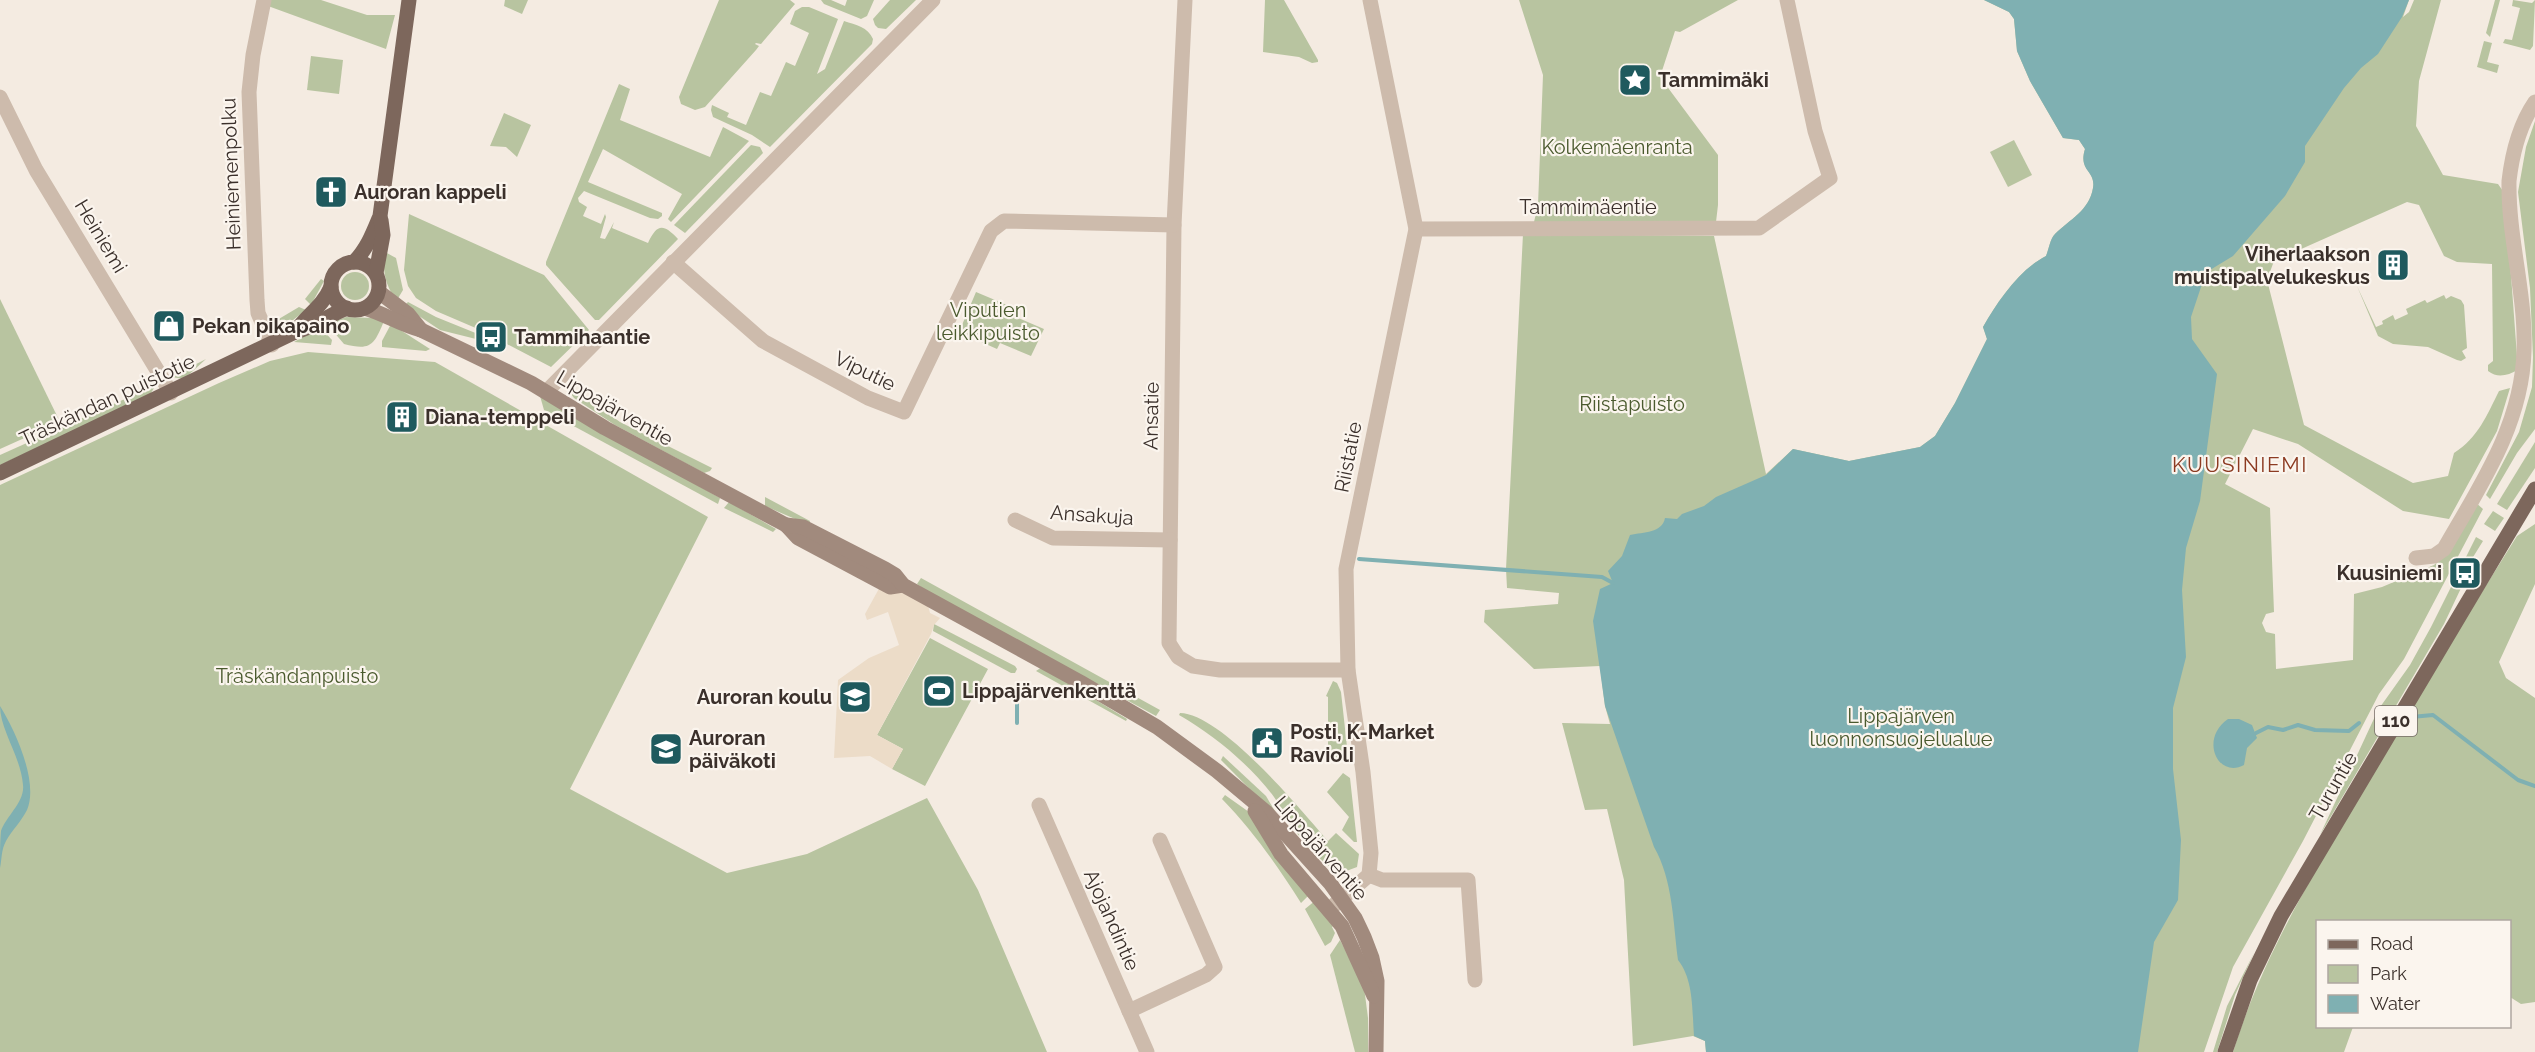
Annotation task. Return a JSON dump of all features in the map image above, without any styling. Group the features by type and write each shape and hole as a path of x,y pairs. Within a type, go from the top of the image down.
{"main road":[{"path":"354,262 369,242 380,216 409,0"},
{"path":"376,273 364,263 346,264 337,271 333,278 331,287 334,298 347,308 365,308 375,300 379,292 376,273 383,235 380,216"},
{"name":"Träskändan puistotie","path":"296,332 305,318 325,301 331,287"},
{"name":"Lippajärventie","path":"379,292 408,314 421,330"},
{"name":"Träskändan puistotie","path":"0,473 296,332 311,328 334,313 347,308"},
{"name":"Lippajärventie","path":"365,308 402,325 421,330 546,392 605,429 786,525 803,527 896,575 903,585 1088,686 1157,727 1217,771 1266,812 1342,899 1355,918 1372,958 1377,981 1376,1052"},
{"name":"Turuntie","path":"2225,1052 2250,980 2282,916 2534,495"},
{"name":"Lippajärventie","path":"1245,796 1281,854 1329,909 1352,944 1376,1000"}],"street":[{"name":"Heiniemenpolku","path":"264,0 253,55 249,92 258,313 272,345"},
{"path":"546,392 933,0"},
{"name":"Ansatie","path":"1185,0 1174,225 1169,643 1178,657 1193,666 1220,670 1348,670"},
{"name":"Riistatie","path":"1369,875 1371,853 1363,772 1348,670 1346,569 1416,229 1370,0"},
{"name":"Tammimäentie","path":"1416,229 1759,228 1830,178 1815,131 1787,0"},
{"name":"Heiniemi","path":"0,97 36,170 171,393"},
{"path":"2415,558 2434,556 2444,549 2508,432 2517,405 2522,385 2524,350 2509,181 2512,158 2535,102"},
{"name":"Viputie","path":"673,262 763,341 868,398 904,412 991,231 1004,221 1174,225"},
{"name":"Ansakuja","path":"1015,520 1053,538 1170,540"},
{"name":"Ajojahdintie","path":"1038,805 1147,1052"},
{"path":"1129,1011 1206,975 1215,967 1160,840"},
{"path":"1329,909 1369,875 1382,880 1468,880 1475,981"}],"green space":[{"path":"269,0 321,0 367,15 395,15 386,49 268,6"},
{"path":"505,0 528,0 522,14 504,6"},
{"path":"719,0 790,0 795,4 761,44 755,44 759,46 756,50 705,107 695,110 681,104 679,97"},
{"path":"821,0 831,0 845,6 847,0 874,0 867,16 861,19 824,4"},
{"path":"890,0 916,0 886,29 878,28 873,19"},
{"path":"1265,0 1284,0 1318,62 1312,63 1299,57 1263,52"},
{"name":"Kolkemäenranta","path":"1519,0 1738,0 1680,32 1675,31 1660,77 1718,155 1716,222 1534,222 1538,205 1543,75"},
{"name":"Lippajärven luonnonsuojelualue","path":"1984,0 2409,0 2403,17 2409,12 2414,0 2441,0 2419,81 2416,126 2443,175 2498,184 2505,194 2518,370 2499,376 2488,371 2488,365 2493,361 2492,264 2457,262 2444,256 2419,205 2407,202 2274,261 2267,280 2304,425 2413,483 2448,476 2454,453 2476,433 2499,391 2510,388 2497,431 2449,519 2403,511 2298,444 2253,429 2225,484 2270,508 2274,612 2266,614 2262,623 2266,632 2275,634 2276,669 2353,660 2354,594 2382,587 2434,565 2443,557 2475,502 2483,509 2404,659 2379,694 2303,841 2233,967 2204,1052 1706,1052 1705,1041 1693,1036 1633,1046 1624,880 1607,809 1585,810 1562,723 1610,724 1605,706 1600,666 1534,669 1484,622 1485,610 1558,604 1559,593 1507,588 1506,569 1523,234 1714,236 1766,474 1793,449 1849,461 1920,447 1935,436 1955,403 1987,339 1983,327 1995,307 2027,269 2046,256 2053,236 2083,209 2093,188 2092,177 2084,162 2085,149 2079,140 2063,138 2030,81 2017,51 2014,19 2009,12"},
{"path":"2495,0 2500,0 2490,37 2486,33"},
{"path":"2513,0 2532,3 2535,0 2533,46 2530,50 2503,43 2505,39 2512,40 2520,8 2512,6"},
{"path":"802,7 809,7 838,19 817,74 825,69 844,21 868,32 873,39 872,44 770,147 752,135 713,117 712,105 729,113 727,117 746,125 760,92 771,96 786,62 795,66 809,33 790,24 795,11"},
{"path":"2484,41 2492,43 2487,62 2499,65 2497,73 2477,67"},
{"path":"311,56 343,60 339,94 307,90"},
{"path":"619,84 630,89 620,120 710,157 723,127 749,141 671,222 668,219 682,194 603,149 588,182 662,213 662,216 658,219 650,218 584,191 578,198 579,202 587,207 583,216 601,224 605,214 600,238 605,239 614,222 612,228 648,243 654,232 661,228 668,230 678,239 599,320 595,320 546,265 546,262"},
{"path":"504,113 531,125 517,157 506,147 490,146"},
{"path":"2535,121 2535,429 2517,453 2490,499 2486,495 2519,432 2532,387 2530,288 2518,192 2526,147"},
{"path":"2014,140 2032,175 2008,187 1990,152"},
{"path":"751,145 760,147 763,153 685,233 674,225"},
{"path":"409,214 544,275 589,330 551,367 478,329 436,311 416,298 408,286 404,270"},
{"path":"385,252 396,258 403,290 397,300 385,278"},
{"path":"355,272 365,276 369,286 365,296 355,300 345,296 341,286 345,276"},
{"path":"321,279 324,281 311,305 305,299"},
{"path":"2357,286 2376,327 2393,315 2395,320 2408,314 2406,309 2425,300 2427,303 2444,295 2446,299 2451,296 2461,300 2464,305 2467,348 2462,351 2466,358 2461,361 2428,347 2393,344 2378,336"},
{"name":"Viputien leikkipuisto","path":"976,292 1014,308 1011,315 1044,329 1031,356 1000,343 997,349 959,332"},
{"path":"0,299 60,422 0,449"},
{"path":"408,302 436,317 478,334 476,339 440,330 404,306"},
{"path":"299,307 306,310 284,327 272,323"},
{"path":"346,317 374,318 384,321 374,341 360,347 344,344 327,324"},
{"path":"391,324 430,349 426,351 382,347 382,341"},
{"path":"320,327 332,340 331,345 294,342"},
{"name":"Träskändanpuisto","path":"308,352 435,362 708,517 570,789 727,873 807,854 927,798 978,890 1047,1052 0,1052 0,485 219,383 270,361"},
{"path":"206,359 184,379 171,377"},
{"path":"156,385 149,396 0,465 0,455"},
{"path":"574,389 620,422 712,468 704,473 615,425 574,398 571,390"},
{"path":"540,396 720,498 718,504 544,410"},
{"path":"2535,442 2535,468 2507,510 2497,504"},
{"path":"765,497 810,521 809,525 765,506"},
{"path":"729,502 776,529 773,532 724,508"},
{"path":"2493,511 2504,518 2495,531 2484,524"},
{"path":"2535,524 2535,584 2499,662 2506,678 2535,698 2535,1002 2521,1004 2511,998 2511,920 2316,920 2316,1028 2353,1028 2344,1052 2233,1052 2257,986 2321,861 2517,536"},
{"path":"2476,537 2483,541 2457,583 2462,586 2444,624 2320,835 2378,710 2410,665"},
{"path":"921,578 1160,710 1156,716 925,590 917,584"},
{"path":"934,624 1015,666 1017,669 1015,673 1011,673 933,631"},
{"name":"Lippajärvenkenttä","path":"930,638 988,669 925,786 892,769 903,749 877,735"},
{"path":"1042,667 1127,719 1126,721 1036,671"},
{"path":"1333,681 1337,683 1341,692 1348,756 1342,762 1328,752 1328,697 1326,696"},
{"path":"1180,713 1197,717 1238,746 1280,787 1328,841 1336,833 1359,854 1357,867 1341,873 1326,864 1294,830 1275,799 1254,774 1231,752 1179,715"},
{"path":"1223,756 1266,796 1280,820 1221,760"},
{"path":"1343,773 1350,778 1357,842 1354,842 1342,830 1349,817 1327,792"},
{"path":"1225,795 1249,812 1310,894 1301,903 1264,849 1222,799"},
{"path":"1316,900 1335,924 1332,927 1335,933 1331,942 1325,946 1305,909"},
{"path":"1340,940 1364,987 1368,1018 1368,1052 1355,1052 1330,955"},
{"path":"2254,953 2235,995 2217,1052 2213,1052 2227,1006"}],"shaded area":[{"path":"881,585 916,598 928,606 930,613 940,618 934,625 877,735 903,749 892,769 870,756 834,758 838,680 869,658 899,645 888,612 867,620 865,614"}],"water":[{"name":"Lippajärven luonnonsuojelualue","path":"1984,0 2409,0 2402,17 2378,54 2361,68 2344,88 2305,146 2305,162 2285,196 2233,256 2210,270 2203,281 2191,317 2192,339 2217,374 2200,501 2186,548 2182,590 2186,657 2173,708 2173,769 2181,840 2178,900 2154,942 2138,1052 1706,1052 1705,1041 1694,1036 1690,986 1678,960 1669,887 1665,873 1605,706 1593,621 1600,589 1613,583 1608,571 1622,556 1630,535 1656,529 1660,527 1665,518 1677,519 1682,514 1704,506 1716,497 1766,475 1793,449 1849,461 1920,447 1935,436 1955,403 1987,339 1983,327 1995,307 2027,269 2046,256 2053,236 2087,203 2091,196 2093,182 2085,167 2083,157 2085,149 2079,140 2063,138 2030,81 2017,51 2014,19 2009,12"},
{"path":"0,706 24,756 30,785 30,798 27,810 4,844 0,868 1,831 21,797 23,785 19,764 3,725"},
{"path":"2228,719 2239,719 2252,725 2257,738 2247,748 2244,765 2235,768 2226,767 2220,762 2213,746 2219,727"}],"waterway":[{"path":"1359,559 1602,577 1613,583"},
{"path":"1017,692 1017,723"},
{"path":"2411,717 2433,715 2518,780 2535,786"},
{"path":"2256,733 2268,727 2283,730 2298,725 2315,730 2349,731 2359,723"}],"place":[{"name":"Tammimäki","path":"1635,80"},
{"name":"Auroran kappeli","path":"331,192"},
{"name":"Viherlaakson muistipalvelukeskus","path":"2393,265"},
{"name":"Pekan pikapaino","path":"169,326"},
{"name":"Tammihaantie","path":"491,337"},
{"name":"Diana-temppeli","path":"402,417"},
{"name":"Kuusiniemi","path":"2465,573"},
{"name":"Lippajärvenkenttä","path":"939,691"},
{"name":"Auroran koulu","path":"855,697"},
{"name":"Posti, K-Market Ravioli","path":"1267,743"},
{"name":"Auroran päiväkoti","path":"666,749"}],"district":[{"name":"KUUSINIEMI","path":"2240,465"}],"park label":[{"name":"Riistapuisto","path":"1632,404"}]}
